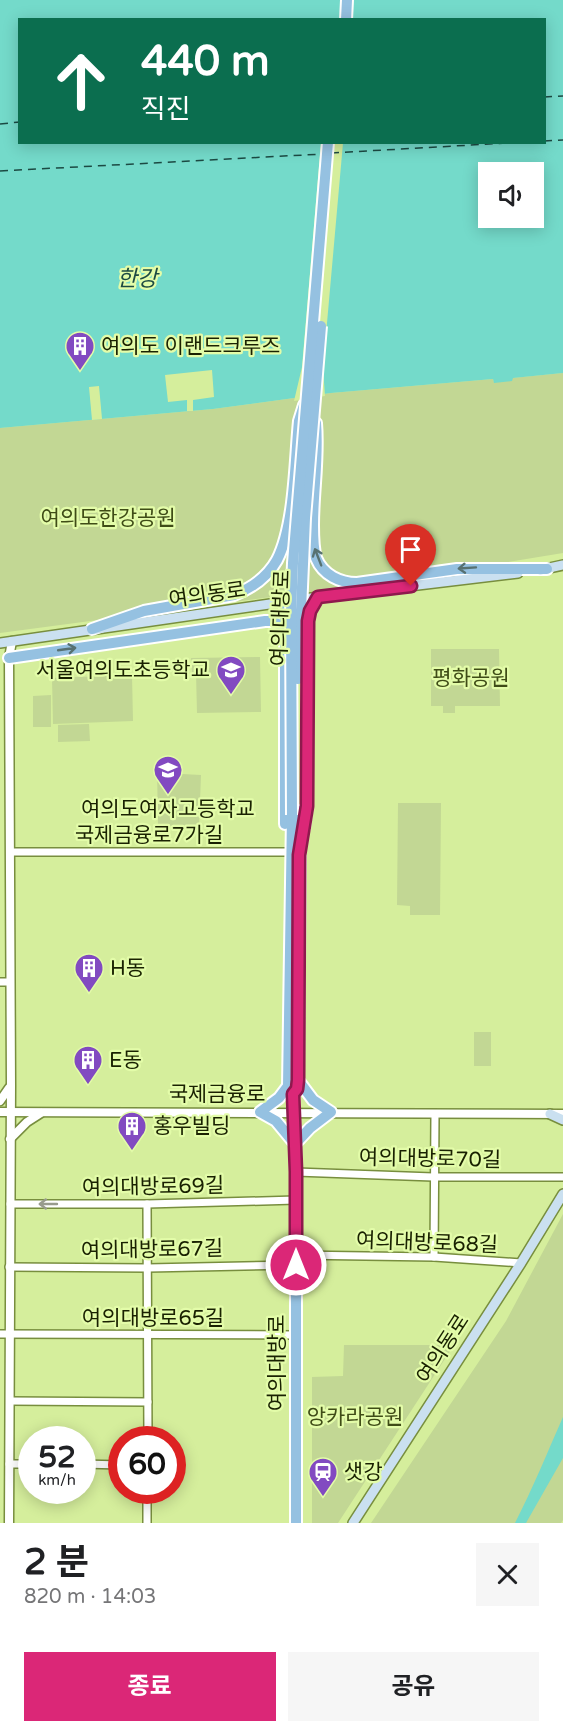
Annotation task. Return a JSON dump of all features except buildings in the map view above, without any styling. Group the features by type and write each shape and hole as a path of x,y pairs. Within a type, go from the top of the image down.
{"main road":[{"path":"339,18 340,0"},
{"path":"346,18 347,0"},
{"path":"328,144 310,403 317,439 313,503 316,557 321,566 333,577 350,583 458,569 547,568"},
{"name":"여의대방로","path":"296,1522 296,1172 293,1086 292,865 299,621 310,403 335,144"},
{"path":"92,629 144,611 239,593 258,581 276,560 282,547 292,493 299,421 310,403"},
{"name":"여의동로","path":"0,643 318,597 563,566"},
{"path":"299,855 307,806 308,621 310,611 318,597"},
{"path":"300,600 308,621"},
{"path":"285,602 285,841 292,865"},
{"path":"5,660 265,621 272,621 285,628"},
{"name":"여의대방로","path":"293,1086 299,855 295,813"},
{"path":"293,1086 331,1112 310,1128 295,1144 276,1121 260,1112 293,1086"},
{"path":"550,1114 563,1120"},
{"name":"여의동로","path":"353,1523 563,1194"}],"street":[{"path":"9,1523 4,1476 9,1464 10,1404 5,1334 9,1267 11,1085 10,852 5,660 12,641"},
{"name":"국제금융로7가길","path":"10,852 288,852"},
{"path":"0,981 10,982"},
{"path":"0,1101 11,1085"},
{"path":"550,1114 563,1106"},
{"name":"국제금융로","path":"0,1113 563,1114"},
{"path":"10,1139 27,1122 41,1113"},
{"path":"434,1257 435,1114"},
{"name":"여의대방로70길","path":"296,1172 433,1177 563,1177"},
{"name":"여의대방로69길","path":"10,1204 147,1204 296,1200"},
{"path":"147,1204 148,1426"},
{"name":"여의대방로68길","path":"296,1260 434,1257 521,1263"},
{"name":"여의대방로67길","path":"9,1267 148,1268 296,1260"},
{"name":"여의대방로65길","path":"5,1334 296,1335"},
{"path":"0,1407 10,1404 148,1402"},
{"path":"9,1464 18,1464"},
{"path":"147,1504 147,1523"}],"green space":[{"name":"여의도한강공원","path":"563,373 563,553 392,581 0,633 0,428 213,409 331,393 493,379 494,382"},
{"name":"평화공원","path":"431,649 499,649 500,706 455,706 455,713 443,713 443,706 431,706"},
{"path":"260,657 261,712 197,713 196,673 192,672 191,658"},
{"path":"132,675 133,721 53,724 52,678"},
{"path":"51,695 51,727 33,727 33,696"},
{"path":"89,724 90,741 58,742 58,725"},
{"path":"157,767 181,767 182,774 201,775 199,827 158,826"},
{"path":"398,803 441,803 440,915 410,915 410,906 397,905"},
{"path":"474,1032 491,1032 491,1066 474,1066"},
{"path":"563,1214 563,1520 561,1523 371,1523 506,1321"},
{"name":"앙카라공원","path":"344,1345 454,1345 338,1523 312,1523 312,1377 343,1376"}],"water":[{"name":"한강","path":"0,0 563,0 563,373 513,378 512,381 494,383 493,379 331,393 213,409 0,428"},
{"path":"563,1417 563,1458 526,1523 515,1523 534,1484"}],"pier":[{"path":"321,144 343,144 323,368 325,396 294,401 302,367"},
{"path":"212,370 214,397 193,400 193,411 187,411 187,400 168,402 165,375"},
{"path":"99,386 102,419 92,420 89,387"}],"ferry route":[{"path":"546,97 563,96"},
{"path":"0,124 18,122"},
{"path":"546,141 563,140"},
{"path":"331,153 490,144"},
{"path":"0,171 323,154"}],"place":[{"name":"여의도 이랜드크루즈","path":"80,372"},
{"name":"서울여의도초등학교","path":"231,696"},
{"name":"여의도여자고등학교","path":"168,796"},
{"name":"H동","path":"89,994"},
{"name":"E동","path":"88,1086"},
{"name":"홍우빌딩","path":"132,1152"},
{"name":"샛강","path":"323,1498"}],"route":[{"path":"296,1265 293,1094 297,1089 298,1080 299,855 307,806 308,621 310,611 318,597 411,586"}]}
